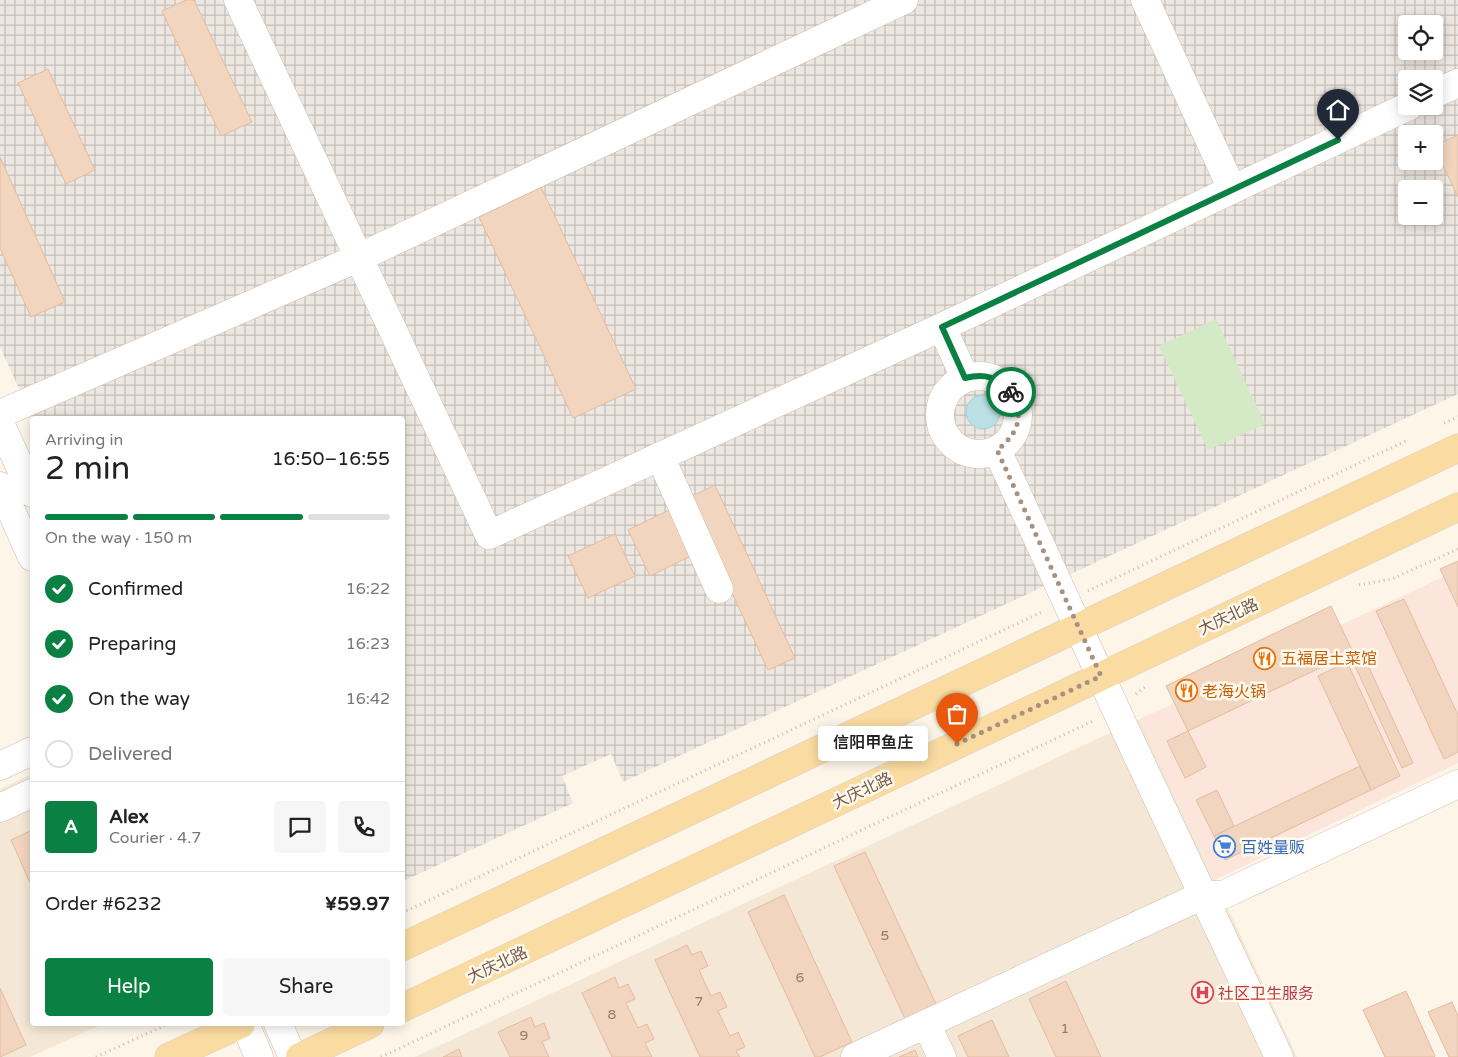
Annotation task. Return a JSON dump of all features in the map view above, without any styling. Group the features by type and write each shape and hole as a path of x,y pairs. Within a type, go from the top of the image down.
{"main road":[{"path":"405,946 1458,448"},
{"name":"大庆北路","path":"405,1007 1458,507"},
{"path":"169,1057 237,1026"},
{"path":"300,1057 366,1026"}],"street":[{"path":"238,0 489,535 942,327 1398,111"},
{"path":"0,414 358,258 904,0"},
{"path":"1144,0 1232,189"},
{"path":"1443,90 1458,83"},
{"path":"942,327 965,378"},
{"path":"978,375 990,377 1002,383 1012,393 1017,404 1018,418 1016,431 1008,442 997,450 984,454 972,454 960,449 950,441 943,430 940,418 941,405 946,393 954,384 965,378 978,375"},
{"path":"0,423 30,489"},
{"path":"997,450 1116,710 1279,1057"},
{"path":"660,456 719,589"},
{"path":"0,486 30,553"},
{"path":"0,766 30,752"},
{"path":"867,1054 926,1024 1203,895 1223,895 1458,784"},
{"path":"0,808 30,794"},
{"path":"926,1024 942,1057"},
{"path":"246,1026 259,1057"},
{"path":"279,1026 293,1057"}],"path":[{"path":"1440,425 1458,417"},
{"path":"405,913 1414,438"},
{"path":"1354,586 1392,579 1458,548"},
{"path":"381,1057 1116,710 1152,681"},
{"path":"96,1057 164,1026"}],"shaded area":[{"path":"0,0 1458,0 1458,394 623,782 611,754 562,776 573,803 405,880 405,416 32,416 0,347"},
{"path":"1458,570 1458,763 1215,880 1140,719"},
{"path":"1140,719 1297,1057 415,1057"},
{"path":"30,775 30,1026 99,1026 30,1057 0,1057 0,789"}],"green space":[{"path":"1216,319 1265,424 1208,450 1159,346"}],"water":[{"path":"983,395 990,396 995,400 999,405 999,419 995,424 990,428 983,429 976,428 971,424 967,419 966,412 967,405 971,400 976,396"}],"building":[{"path":"186,0 194,0 252,122 221,136 162,11"},
{"path":"48,69 95,170 66,184 18,83"},
{"path":"1458,135 1458,197 1443,165 1443,142"},
{"path":"0,157 65,302 31,317 0,248"},
{"path":"541,187 636,389 573,418 479,217"},
{"path":"715,485 795,658 768,670 688,498"},
{"path":"673,508 695,554 650,576 628,530"},
{"path":"615,534 635,576 588,598 568,556"},
{"path":"1458,561 1458,607 1440,569"},
{"path":"1404,599 1458,715 1458,752 1444,759 1376,611"},
{"path":"1331,606 1353,652 1188,731 1166,686"},
{"path":"1366,661 1413,763 1402,768 1355,666"},
{"path":"1347,662 1400,776 1371,790 1318,676"},
{"path":"1188,731 1206,767 1185,778 1167,741"},
{"path":"1360,766 1371,790 1225,860 1214,836"},
{"path":"1217,790 1234,826 1214,836 1196,800"},
{"path":"30,831 30,883 11,840"},
{"path":"865,852 936,1004 905,1019 834,866"},
{"path":"784,895 852,1042 820,1057 815,1057 748,912"},
{"path":"687,945 692,955 701,951 708,966 699,970 711,996 720,992 727,1007 718,1011 730,1036 738,1032 745,1047 736,1051 740,1057 700,1057 655,960"},
{"path":"615,977 619,988 628,984 635,999 626,1003 638,1028 647,1024 654,1039 645,1043 652,1057 612,1057 582,993"},
{"path":"1066,981 1101,1057 1056,1057 1029,999"},
{"path":"0,988 26,1045 0,1057"},
{"path":"1406,991 1434,1057 1385,1057 1363,1010"},
{"path":"1452,1002 1458,1016 1458,1057 1449,1057 1428,1012"},
{"path":"531,1017 535,1027 544,1023 550,1038 542,1042 549,1057 510,1057 498,1032"},
{"path":"992,1020 1009,1057 968,1057 958,1036"},
{"path":"459,1049 462,1057 443,1057"},
{"path":"915,1050 918,1057 899,1057"}],"way so far":[{"path":"957,744 1101,676 997,450 1008,442 1016,431 1018,418 1017,404 1011,392"}],"place":[{"name":"五福居土菜馆","path":"1265,658"},
{"name":"老海火锅","path":"1186,691"},
{"name":"信阳甲鱼庄","path":"957,744"},
{"name":"百姓量贩","path":"1225,847"},
{"name":"社区卫生服务","path":"1202,993"}],"route":[{"path":"1011,392 1002,383 990,377 978,375 965,378 942,327 1338,140"}]}
